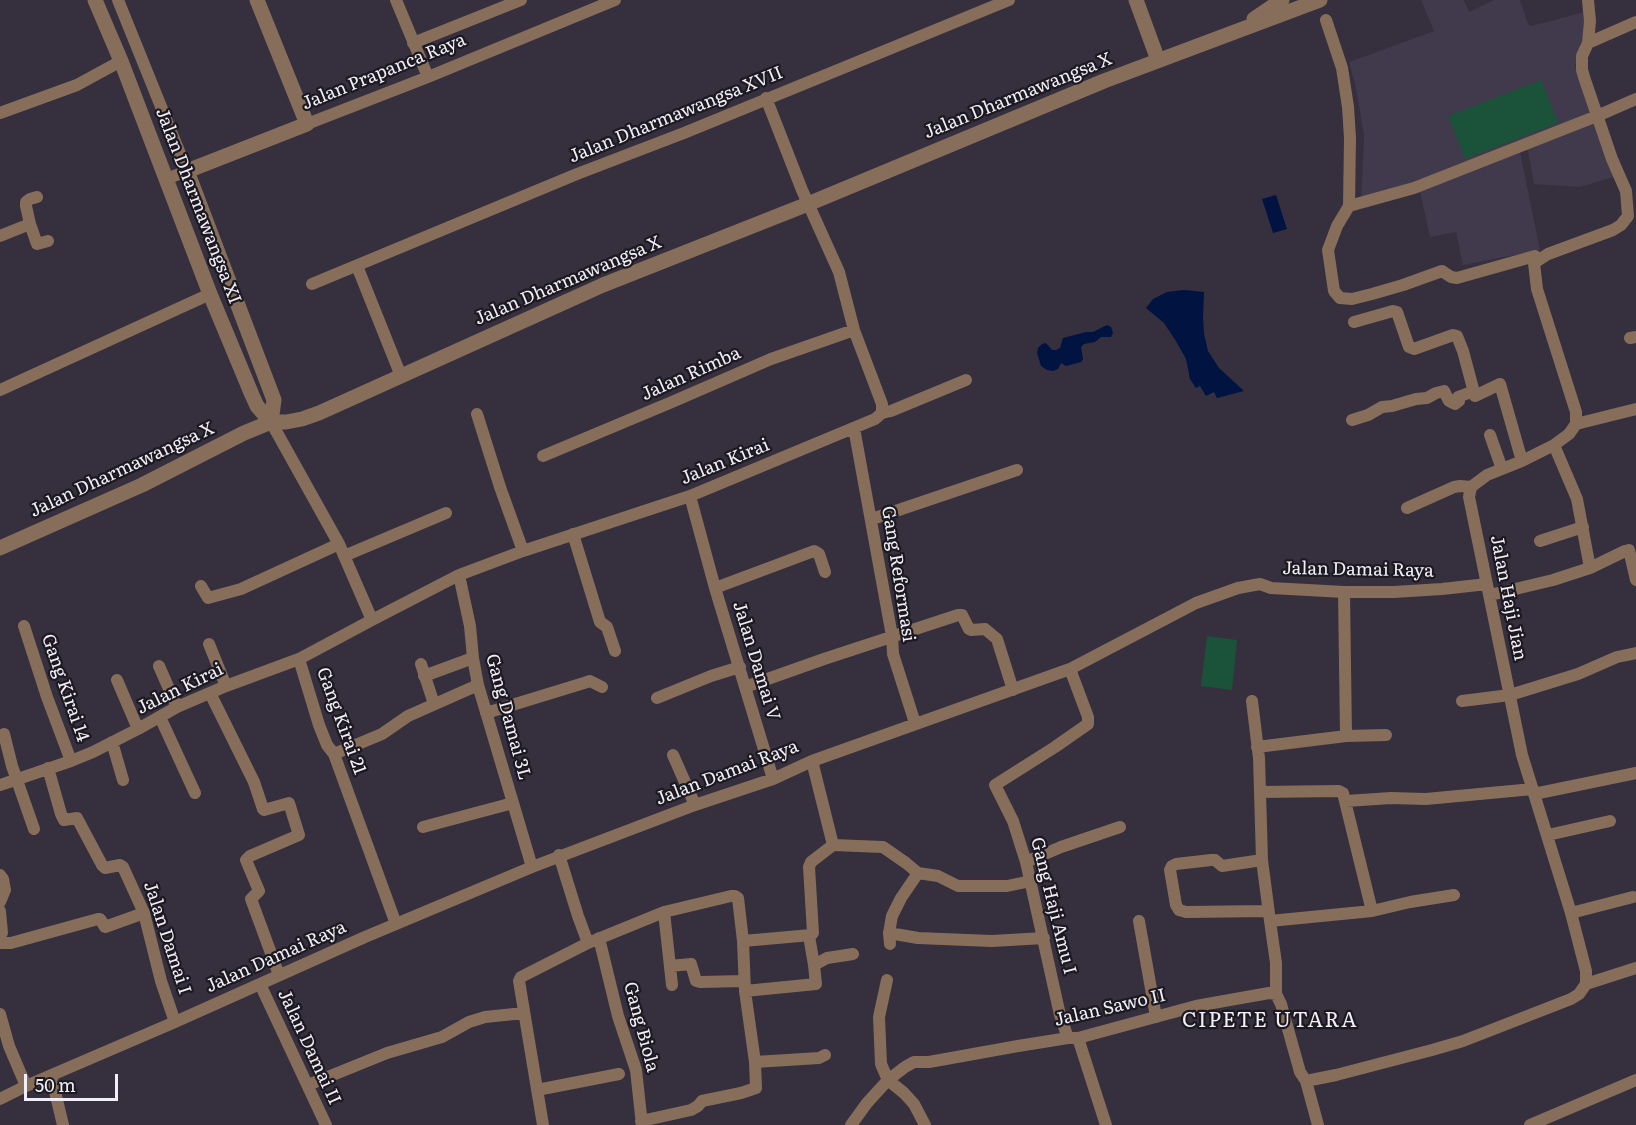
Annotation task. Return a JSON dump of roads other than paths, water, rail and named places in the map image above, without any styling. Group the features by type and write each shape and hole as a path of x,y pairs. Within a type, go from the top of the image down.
{"street":[{"name":"Jalan Dharmawangsa XI","path":"95,0 252,395 257,406 271,422"},
{"path":"118,0 187,171 274,399 271,422 342,550 372,620"},
{"path":"257,0 307,124"},
{"path":"396,0 428,77"},
{"path":"413,43 521,0"},
{"name":"Jalan Prapanca Raya","path":"166,179 428,77 615,0"},
{"name":"Jalan Dharmawangsa XVII","path":"312,284 577,174 684,133 1009,0"},
{"path":"1136,0 1158,60"},
{"path":"1239,29 1282,0"},
{"path":"1239,29 1264,22 1320,0"},
{"path":"1534,263 1548,254 1613,230 1632,216 1626,191 1612,159 1582,69 1582,56 1588,43 1590,21 1588,0"},
{"path":"1326,20 1342,68 1348,107 1351,152 1349,206 1337,226 1328,250 1334,291 1340,298 1352,299 1442,271 1454,278 1535,256 1537,289 1576,412 1576,424 1569,434 1554,445 1487,475 1471,486 1454,487 1407,508"},
{"path":"1588,43 1636,22"},
{"name":"Jalan Dharmawangsa X","path":"0,548 132,489 271,422 303,419 603,285 1239,29"},
{"path":"0,113 77,85 121,61"},
{"path":"766,98 808,204 839,272 854,330 882,404 882,413"},
{"path":"1349,206 1414,188 1636,99"},
{"path":"37,197 26,202 30,224 37,244 48,241"},
{"path":"0,236 30,224"},
{"path":"357,266 400,376"},
{"path":"0,390 210,294"},
{"path":"1354,322 1393,311 1397,312 1409,347 1414,350 1453,335 1457,336 1475,396 1500,384 1522,461"},
{"name":"Jalan Rimba","path":"543,456 771,359 854,330"},
{"name":"Jalan Kirai","path":"0,785 93,752 177,707 299,659 459,575 523,551 690,496 875,419 882,413 966,380"},
{"path":"1353,420 1382,407 1427,398 1444,391 1449,400 1455,404 1459,401 1458,397 1474,391"},
{"path":"1576,424 1636,410"},
{"path":"477,414 523,551"},
{"name":"Gang Reformasi","path":"854,428 872,519 895,662 915,723"},
{"path":"1490,435 1502,469"},
{"path":"1554,445 1577,499 1590,568"},
{"path":"872,519 1017,470"},
{"name":"Jalan Haji Jian","path":"1471,486 1469,496 1522,755 1571,913 1586,971 1586,984"},
{"name":"Jalan Damai V","path":"690,496 773,779"},
{"path":"201,586 208,598 241,589 446,513"},
{"path":"1540,541 1583,527"},
{"path":"573,534 600,622 607,627 615,651"},
{"name":"Jalan Damai Raya","path":"0,1099 279,975 559,855 773,779 812,761 915,723 1070,669 1196,603 1238,588 1260,584 1271,588 1344,592 1488,590 1552,580 1590,568 1629,550 1636,580"},
{"name":"Jalan Damai V","path":"716,588 814,551 819,554 825,572"},
{"name":"Gang Damai 3L","path":"459,575 470,626 478,685 532,867"},
{"path":"1344,592 1346,736"},
{"path":"745,687 891,636 962,615 969,629 985,629 997,639 1013,690"},
{"name":"Gang Kirai 14","path":"24,626 71,761"},
{"path":"209,644 226,686"},
{"path":"1462,701 1510,696 1578,674 1617,657 1636,653"},
{"path":"434,704 423,670 473,658"},
{"name":"Gang Kirai 21","path":"299,659 319,724 327,745 334,754 396,924"},
{"path":"159,666 177,707"},
{"path":"657,698 740,667"},
{"name":"Gang Haji Amu I","path":"1070,669 1088,717 1088,724 994,785 1013,821 1026,862 1060,1015 1073,1038 1106,1125"},
{"path":"117,680 138,729"},
{"path":"486,713 590,681 602,687"},
{"path":"334,754 382,734 408,716 478,685"},
{"path":"210,693 254,782 263,810 289,803 299,835 250,856 246,860 259,891 250,899 279,975"},
{"path":"1252,701 1259,758 1262,860 1276,963 1276,994 1281,1004 1300,1072 1306,1081 1318,1125"},
{"path":"160,717 195,793"},
{"path":"4,734 12,766 34,829"},
{"path":"1257,747 1346,736 1386,735"},
{"path":"112,742 123,780"},
{"path":"673,755 695,805"},
{"path":"812,761 833,845"},
{"name":"Jalan Damai I","path":"48,768 64,820 77,818 105,868 123,867 144,913 161,981 175,1022"},
{"path":"1346,801 1391,798 1426,799 1534,791 1636,773"},
{"path":"1260,792 1339,790 1343,793 1356,849 1368,887 1372,911"},
{"path":"423,827 513,803"},
{"path":"1548,835 1610,821"},
{"path":"1026,862 1061,847 1120,827"},
{"path":"743,941 809,936 813,933 809,867 811,862 833,845 883,847 918,873 938,876 958,886 1008,886 1031,881"},
{"name":"Gang Biola","path":"559,855 578,916 594,941 636,1070 642,1123"},
{"path":"1262,860 1222,866 1215,860 1211,860 1172,866 1170,870 1176,905 1179,910 1186,912 1269,916 1372,911 1454,895"},
{"path":"918,873 892,916 890,938 992,941 1044,938"},
{"path":"0,875 5,890 0,902"},
{"path":"543,1125 519,984 521,977 594,941 664,912 735,896 739,904 756,1086 754,1090 702,1101 691,1110 642,1123"},
{"path":"1571,913 1633,897"},
{"path":"0,911 3,933 0,935"},
{"path":"664,912 672,985"},
{"path":"0,940 1,943 11,943 98,919 105,927 144,913"},
{"path":"1139,921 1156,1017"},
{"path":"670,966 691,964 696,981 700,982 745,986 816,984 809,936"},
{"path":"814,965 827,958 853,954"},
{"path":"1306,1081 1463,1041 1571,999 1579,994 1586,984 1636,968"},
{"path":"887,980 879,1017 881,1064 888,1080 914,1104 925,1125"},
{"name":"Jalan Damai II","path":"260,984 326,1125"},
{"name":"Jalan Sawo II","path":"851,1125 888,1080 914,1062 929,1062 1073,1038 1196,1006 1258,994 1276,994"},
{"path":"308,1085 387,1053 442,1037 468,1022 485,1017 524,1013"},
{"path":"0,1014 9,1046 26,1086"},
{"path":"755,1062 819,1058 825,1055"},
{"path":"537,1090 619,1074"},
{"path":"51,1075 63,1125"},
{"path":"1530,1125 1636,1080"}],"water":[{"path":"1276,195 1287,229 1273,233 1262,199"},
{"path":"1184,290 1204,292 1204,334 1208,351 1219,368 1244,391 1217,398 1214,392 1206,396 1200,386 1196,388 1190,379 1186,359 1176,341 1164,323 1146,308 1153,299 1167,292"},
{"path":"1107,325 1111,327 1113,333 1111,337 1101,337 1095,342 1084,344 1081,347 1083,359 1081,362 1066,366 1061,363 1058,369 1053,371 1041,366 1037,353 1042,344 1046,343 1052,350 1056,350 1060,348 1063,338 1093,332"}],"district":[{"name":"CIPETE UTARA","path":"1270,1021"}]}
